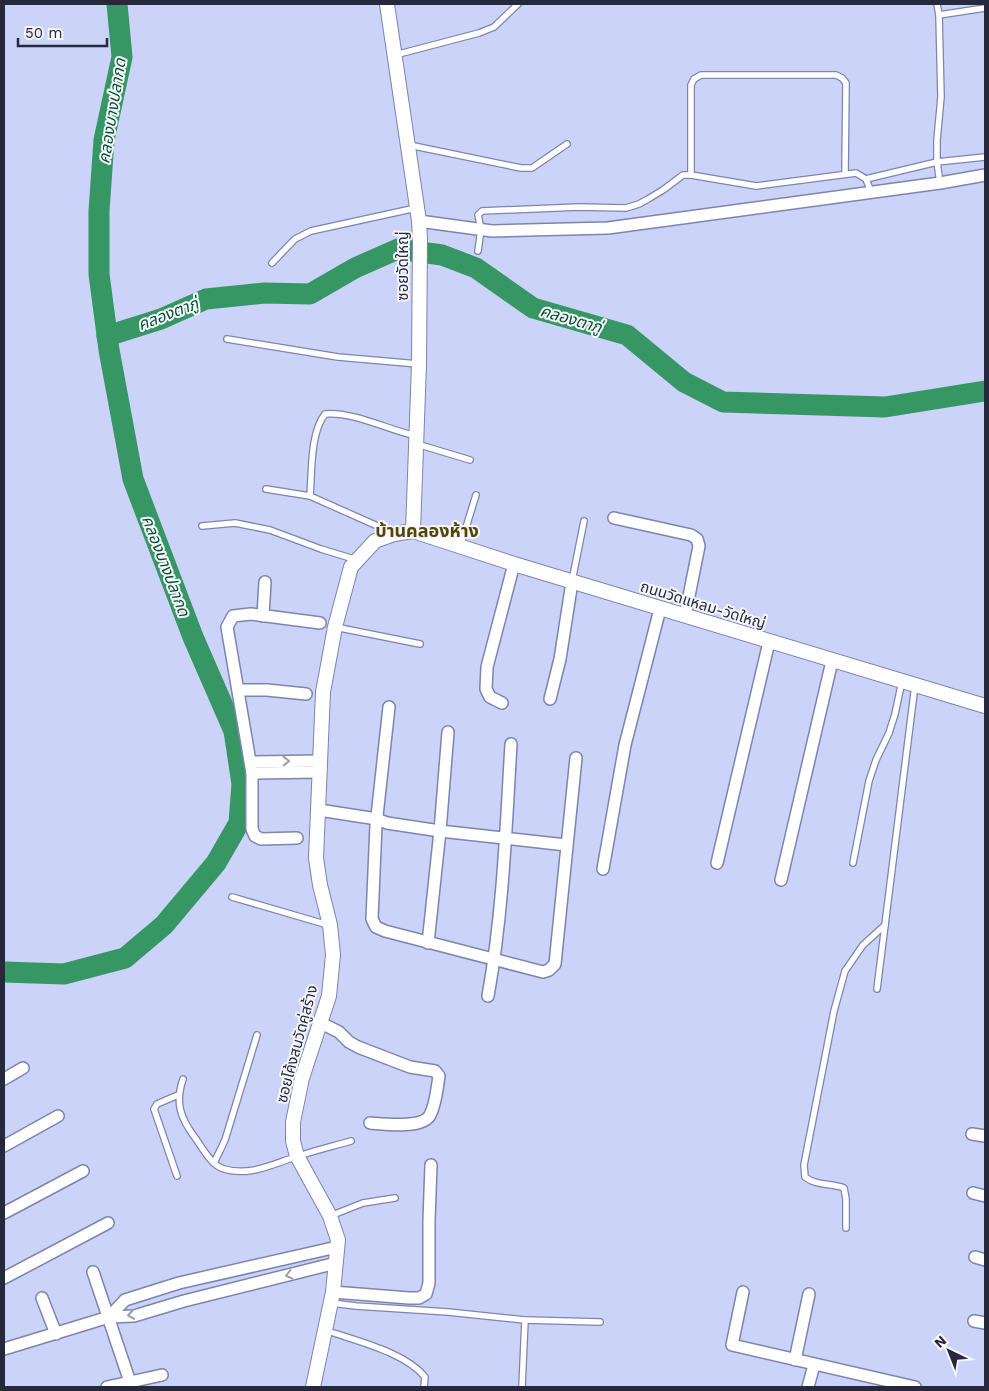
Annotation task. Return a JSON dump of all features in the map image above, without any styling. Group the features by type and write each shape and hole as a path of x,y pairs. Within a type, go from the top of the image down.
{"street":[{"name":"ซอยวัดใหญ่","path":"387,4 420,239 419,364 413,531"},
{"path":"418,215 492,231 608,228 985,177"},
{"path":"614,518 697,539 699,546 685,616"},
{"name":"ซอยโค้งสนวัดคู่สร้าง","path":"313,1387 332,1297 338,1240 330,1216 297,1156 293,1141 293,1122 302,1078 329,996 333,955 330,925 320,885 316,858 323,692 335,627 351,567 375,542 394,534 413,531"},
{"name":"ถนนวัดแหลม-วัดใหญ่","path":"413,531 660,609 985,706"},
{"path":"502,704 490,697 486,688 487,667 514,564"},
{"path":"263,616 265,582"},
{"path":"550,699 560,659 572,582"},
{"path":"603,870 625,745 660,609"},
{"path":"297,838 261,839 255,836 252,829 251,767 227,627 233,616 251,614 320,623"},
{"path":"718,863 769,642"},
{"path":"781,880 832,661"},
{"path":"238,690 267,690 306,694"},
{"path":"389,707 372,919 376,926 386,931 428,943 543,972 549,970 555,964 576,758"},
{"path":"428,943 448,732"},
{"path":"488,996 494,961 511,744"},
{"path":"251,767 320,767"},
{"path":"319,815 566,845"},
{"path":"321,1023 339,1032 349,1042 358,1047 410,1067 436,1071 439,1076 431,1114 426,1120 419,1123 370,1123"},
{"path":"4,1079 23,1068"},
{"path":"4,1146 58,1116"},
{"path":"972,1134 985,1136"},
{"path":"332,1297 419,1298 426,1294 429,1283 431,1165"},
{"path":"4,1212 83,1171"},
{"path":"973,1193 985,1196"},
{"path":"4,1278 108,1223"},
{"path":"109,1317 125,1300 161,1289 337,1247"},
{"path":"4,1350 109,1317 134,1316 184,1301 336,1263"},
{"path":"93,1272 130,1382"},
{"path":"742,1292 732,1345 915,1387"},
{"path":"795,1360 809,1294"},
{"path":"42,1298 56,1334"},
{"path":"808,1387 814,1365"},
{"path":"107,1387 162,1375"}],"lane":[{"path":"395,55 479,33 494,27 518,4"},
{"path":"937,4 942,97 937,140 937,162 940,183"},
{"path":"939,15 985,8"},
{"path":"691,175 691,85 694,79 701,75 836,75 842,78 846,83 845,174"},
{"path":"408,145 468,158 532,168 567,144"},
{"path":"866,179 937,162 985,157"},
{"path":"478,251 481,229 478,215 482,211 580,207 626,208 648,199 683,175 756,186 856,173 866,179 871,192"},
{"path":"272,263 295,240 311,231 418,215"},
{"path":"227,339 338,357 419,364"},
{"path":"310,496 314,444 320,420 325,414 362,419 470,460"},
{"path":"266,489 310,496 394,534"},
{"path":"460,547 476,495"},
{"path":"572,582 584,522"},
{"path":"202,526 235,523 270,530 357,560"},
{"path":"335,627 420,644"},
{"path":"853,863 869,780 908,683"},
{"path":"876,989 908,683"},
{"path":"232,897 330,925"},
{"path":"846,1228 844,1188 812,1182 805,1177 804,1165 830,1029 845,971 863,945 884,925"},
{"path":"214,1163 225,1140 257,1035"},
{"path":"183,1078 178,1095 180,1111 190,1132 214,1163 224,1169 249,1172 262,1170 297,1156 351,1141"},
{"path":"177,1176 154,1109 157,1104 178,1095"},
{"path":"330,1216 363,1203 395,1198"},
{"path":"332,1297 356,1306 448,1312 525,1320 600,1322"},
{"path":"522,1387 525,1320"},
{"path":"325,1330 402,1358 416,1367 425,1377 424,1387"}],"waterway":[{"name":"คลองบางปลากด","path":"4,972 64,974 125,958 164,925 216,863 239,823 242,784 234,731 193,637 133,479 109,350 99,274 99,211 104,140 122,57 117,4"},
{"name":"คลองตาภู่","path":"107,336 161,319 206,299 265,293 310,294 355,268 398,249 442,255 476,268 533,308 627,335 684,382 723,402 885,407 985,391"}],"district":[{"name":"บ้านคลองห้าง","path":"427,530"}]}
